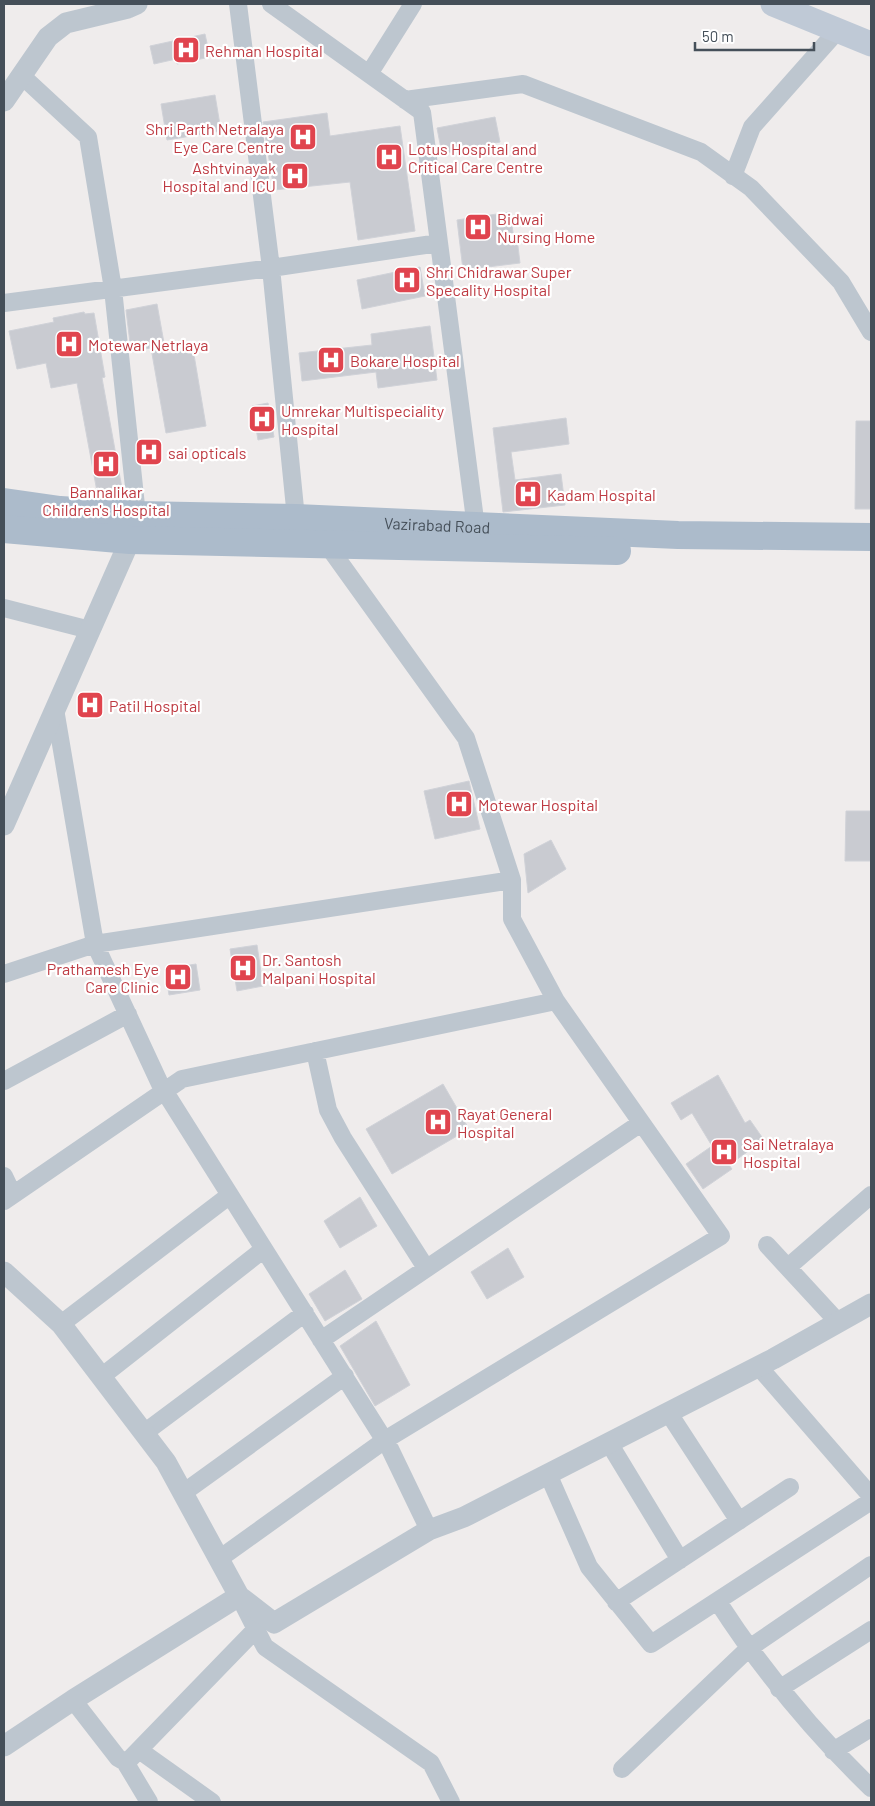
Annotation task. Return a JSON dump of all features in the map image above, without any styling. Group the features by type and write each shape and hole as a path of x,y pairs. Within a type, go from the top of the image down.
{"main road":[{"path":"773,4 871,44"},
{"name":"Vazirabad Road","path":"4,502 60,510 134,528 222,543 328,546 477,538 678,535 871,537"},
{"path":"222,516 222,543"},
{"name":"Vazirabad Road","path":"4,529 134,528 222,516 296,518 477,538 871,556"}],"street":[{"path":"4,101 48,37 66,23 128,8 137,4"},
{"path":"238,4 272,268 296,518"},
{"path":"271,4 422,112 477,538"},
{"path":"369,74 414,4"},
{"path":"734,176 752,126 838,30"},
{"path":"4,825 10,794 55,709 134,528 113,289 88,136 21,75"},
{"path":"405,100 523,84 701,152 751,188 841,282 871,332"},
{"path":"4,303 272,268 439,243"},
{"path":"219,1559 385,1440 720,1236 556,1001 512,919 512,880 466,738 328,546"},
{"path":"4,608 90,630"},
{"path":"55,709 95,944 165,1091 385,1440 429,1530"},
{"path":"4,974 95,944 512,880"},
{"path":"4,1176 8,1198 182,1079 556,1001"},
{"path":"4,1081 128,1014"},
{"path":"315,1051 328,1110 343,1138 426,1268"},
{"path":"322,1340 641,1123"},
{"path":"61,1324 230,1195"},
{"path":"788,1267 871,1195"},
{"path":"767,1245 838,1322"},
{"path":"101,1377 264,1249"},
{"path":"4,1272 61,1324 166,1462 265,1647 431,1763 451,1802"},
{"path":"239,1596 274,1623 429,1530 464,1517 609,1443 758,1366 871,1304"},
{"path":"144,1433 304,1313"},
{"path":"758,1366 871,1496"},
{"path":"183,1493 345,1376"},
{"path":"668,1412 739,1521"},
{"path":"609,1443 680,1560"},
{"path":"548,1474 589,1566 649,1642 654,1644 871,1501"},
{"path":"616,1602 790,1487"},
{"path":"622,1769 748,1649 871,1566"},
{"path":"4,1746 72,1700 239,1596"},
{"path":"718,1602 748,1649 779,1689 833,1751 871,1788"},
{"path":"125,1762 256,1630"},
{"path":"779,1689 871,1630"},
{"path":"72,1700 118,1758 125,1762 149,1802"},
{"path":"833,1751 871,1728"},
{"path":"139,1750 212,1802"}],"building":[{"path":"205,34 210,57 177,64 176,59 154,64 150,46"},
{"path":"215,95 221,131 167,140 161,104"},
{"path":"327,113 330,136 400,126 415,231 358,240 350,182 274,190 263,122"},
{"path":"495,117 500,142 442,154 437,128"},
{"path":"510,212 514,239 517,238 520,263 463,270 457,220"},
{"path":"420,267 425,296 362,309 357,280"},
{"path":"157,304 166,354 193,349 206,426 166,433 151,348 131,351 126,310"},
{"path":"84,312 85,314 94,313 105,377 102,378 123,494 98,497 77,383 51,388 46,363 17,369 9,331 54,322 53,318"},
{"path":"430,326 437,380 378,388 376,372 302,381 299,353 372,345 371,334"},
{"path":"268,403 274,437 258,440 252,406"},
{"path":"566,418 569,444 511,452 515,480 561,474 565,505 503,512 493,428"},
{"path":"856,421 871,421 871,509 855,509"},
{"path":"469,781 480,829 435,839 424,791"},
{"path":"846,811 871,811 871,861 845,861"},
{"path":"551,840 566,869 528,893 524,854"},
{"path":"257,945 263,986 237,991 230,949"},
{"path":"196,964 200,990 169,995 165,969"},
{"path":"718,1075 745,1123 750,1120 764,1140 729,1165 732,1169 703,1189 686,1164 712,1146 692,1113 681,1120 671,1103"},
{"path":"443,1084 469,1129 392,1174 366,1129"},
{"path":"360,1197 377,1226 340,1248 324,1221"},
{"path":"508,1248 524,1277 487,1299 471,1272"},
{"path":"345,1270 362,1299 325,1321 309,1294"},
{"path":"376,1321 410,1385 375,1406 340,1346"}],"place":[{"name":"Rehman Hospital","path":"186,50"},
{"name":"Shri Parth Netralaya Eye Care Centre","path":"303,137"},
{"name":"Lotus Hospital and Critical Care Centre","path":"389,157"},
{"name":"Ashtvinayak Hospital and ICU","path":"295,176"},
{"name":"Bidwai Nursing Home","path":"478,227"},
{"name":"Shri Chidrawar Super Specality Hospital","path":"407,280"},
{"name":"Motewar Netrlaya","path":"69,344"},
{"name":"Bokare Hospital","path":"331,360"},
{"name":"Umrekar Multispeciality Hospital","path":"262,419"},
{"name":"sai opticals","path":"149,452"},
{"name":"Bannalikar Children's Hospital","path":"106,464"},
{"name":"Kadam Hospital","path":"528,494"},
{"name":"Patil Hospital","path":"90,705"},
{"name":"Motewar Hospital","path":"459,804"},
{"name":"Dr. Santosh Malpani Hospital","path":"243,968"},
{"name":"Prathamesh Eye Care Clinic","path":"178,977"},
{"name":"Rayat General Hospital","path":"438,1122"},
{"name":"Sai Netralaya Hospital","path":"724,1152"}]}
